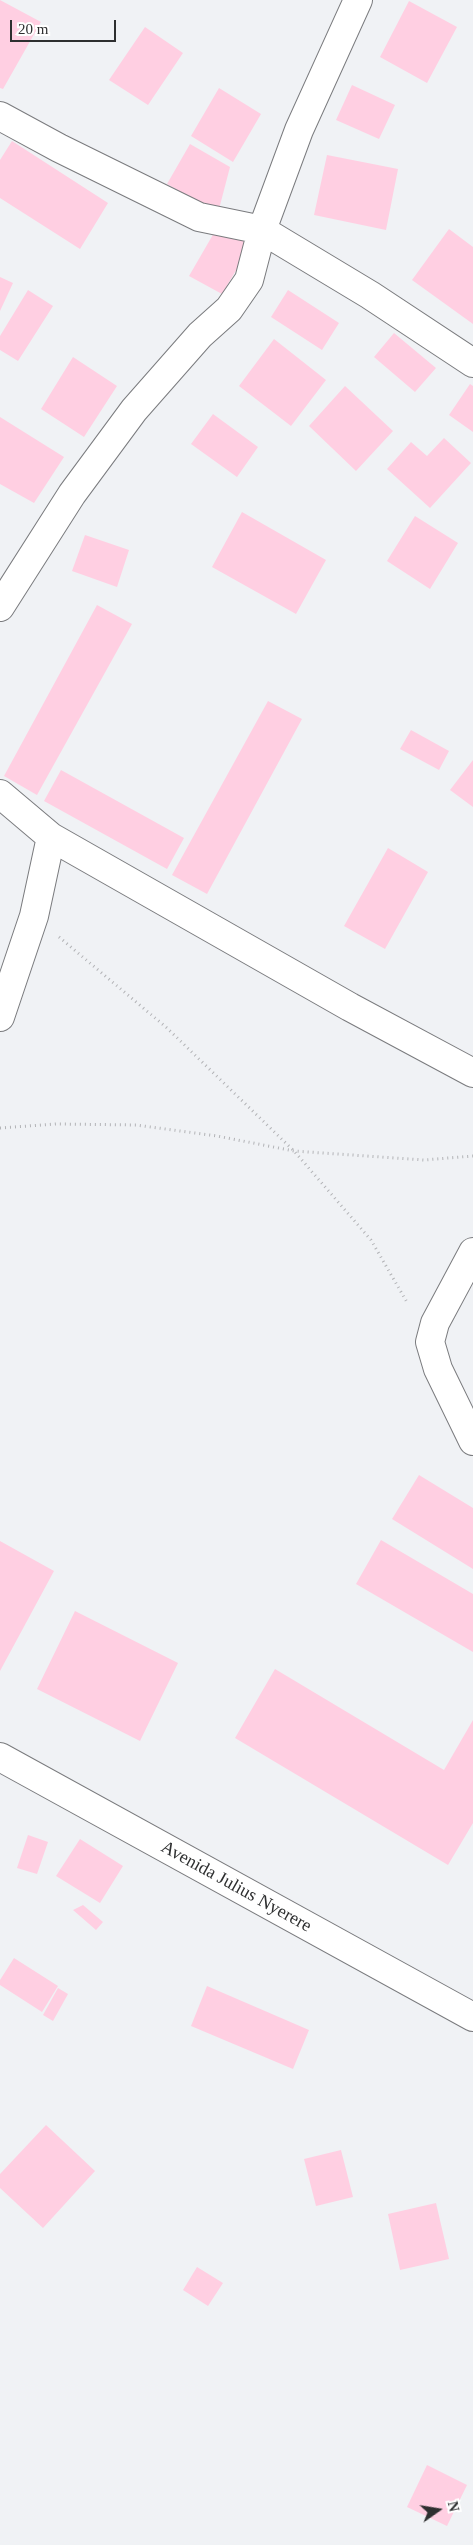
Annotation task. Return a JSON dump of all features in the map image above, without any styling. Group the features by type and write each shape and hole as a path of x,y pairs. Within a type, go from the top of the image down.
{"street":[{"path":"0,607 72,494 134,410 200,335 229,309 248,280 262,230 299,130 358,0"},
{"path":"0,116 198,217 262,230 370,295 473,364"},
{"path":"0,794 51,837 350,1007 473,1073"},
{"path":"0,1018 34,916 51,837"},
{"path":"473,1252 435,1323 430,1342 438,1369 473,1441"},
{"name":"Avenida Julius Nyerere","path":"0,1757 473,2017"}],"path":[{"path":"34,916 167,1028 294,1151 371,1240 430,1342"},
{"path":"0,1128 56,1124 136,1125 217,1136 294,1151 424,1160 473,1156"}],"building":[{"path":"0,0 41,22 3,89 0,88"},
{"path":"409,1 457,27 427,83 380,57"},
{"path":"145,27 183,53 148,105 109,80"},
{"path":"352,85 395,105 379,139 336,120"},
{"path":"219,88 261,114 233,162 191,136"},
{"path":"12,141 108,203 80,249 0,198 0,160"},
{"path":"190,144 230,167 218,213 167,184"},
{"path":"327,155 398,169 386,230 314,215"},
{"path":"218,226 251,245 222,294 189,276"},
{"path":"449,229 473,247 473,324 412,280"},
{"path":"0,277 13,283 0,311"},
{"path":"28,290 53,306 18,361 0,350 0,336"},
{"path":"288,290 339,323 322,350 271,317"},
{"path":"394,333 436,368 415,392 374,357"},
{"path":"274,339 326,380 291,426 239,386"},
{"path":"73,357 117,386 84,437 41,409"},
{"path":"470,384 473,386 473,432 449,415"},
{"path":"345,386 393,431 356,471 309,426"},
{"path":"213,414 258,447 237,477 191,444"},
{"path":"0,417 64,457 34,503 0,484"},
{"path":"444,438 471,463 430,508 387,469 411,442 427,456"},
{"path":"242,512 326,560 296,614 212,567"},
{"path":"415,516 458,543 430,589 387,561"},
{"path":"85,535 129,550 117,587 72,571"},
{"path":"97,605 132,624 37,795 4,776"},
{"path":"268,701 302,719 207,894 172,875"},
{"path":"411,730 449,751 439,770 400,749"},
{"path":"473,760 473,807 450,790"},
{"path":"61,770 184,838 167,869 44,801"},
{"path":"388,848 428,872 385,949 344,926"},
{"path":"419,1475 473,1508 473,1569 392,1519"},
{"path":"381,1540 473,1594 473,1652 356,1584"},
{"path":"0,1541 54,1571 0,1671"},
{"path":"75,1611 178,1663 140,1741 37,1689"},
{"path":"275,1669 444,1770 473,1720 473,1823 448,1865 235,1738"},
{"path":"28,1835 48,1842 37,1874 17,1868"},
{"path":"80,1839 123,1866 100,1903 56,1876"},
{"path":"83,1905 103,1922 96,1930 73,1910"},
{"path":"14,1958 58,1986 42,2012 0,1985 0,1980"},
{"path":"207,1986 309,2030 293,2069 191,2026"},
{"path":"58,1988 68,1994 53,2021 43,2015"},
{"path":"46,2125 95,2171 43,2228 0,2188 0,2174"},
{"path":"341,2150 353,2197 316,2206 304,2159"},
{"path":"436,2203 449,2259 400,2270 388,2214"},
{"path":"197,2267 223,2283 208,2306 183,2290"},
{"path":"427,2465 467,2485 447,2526 407,2507"}]}
